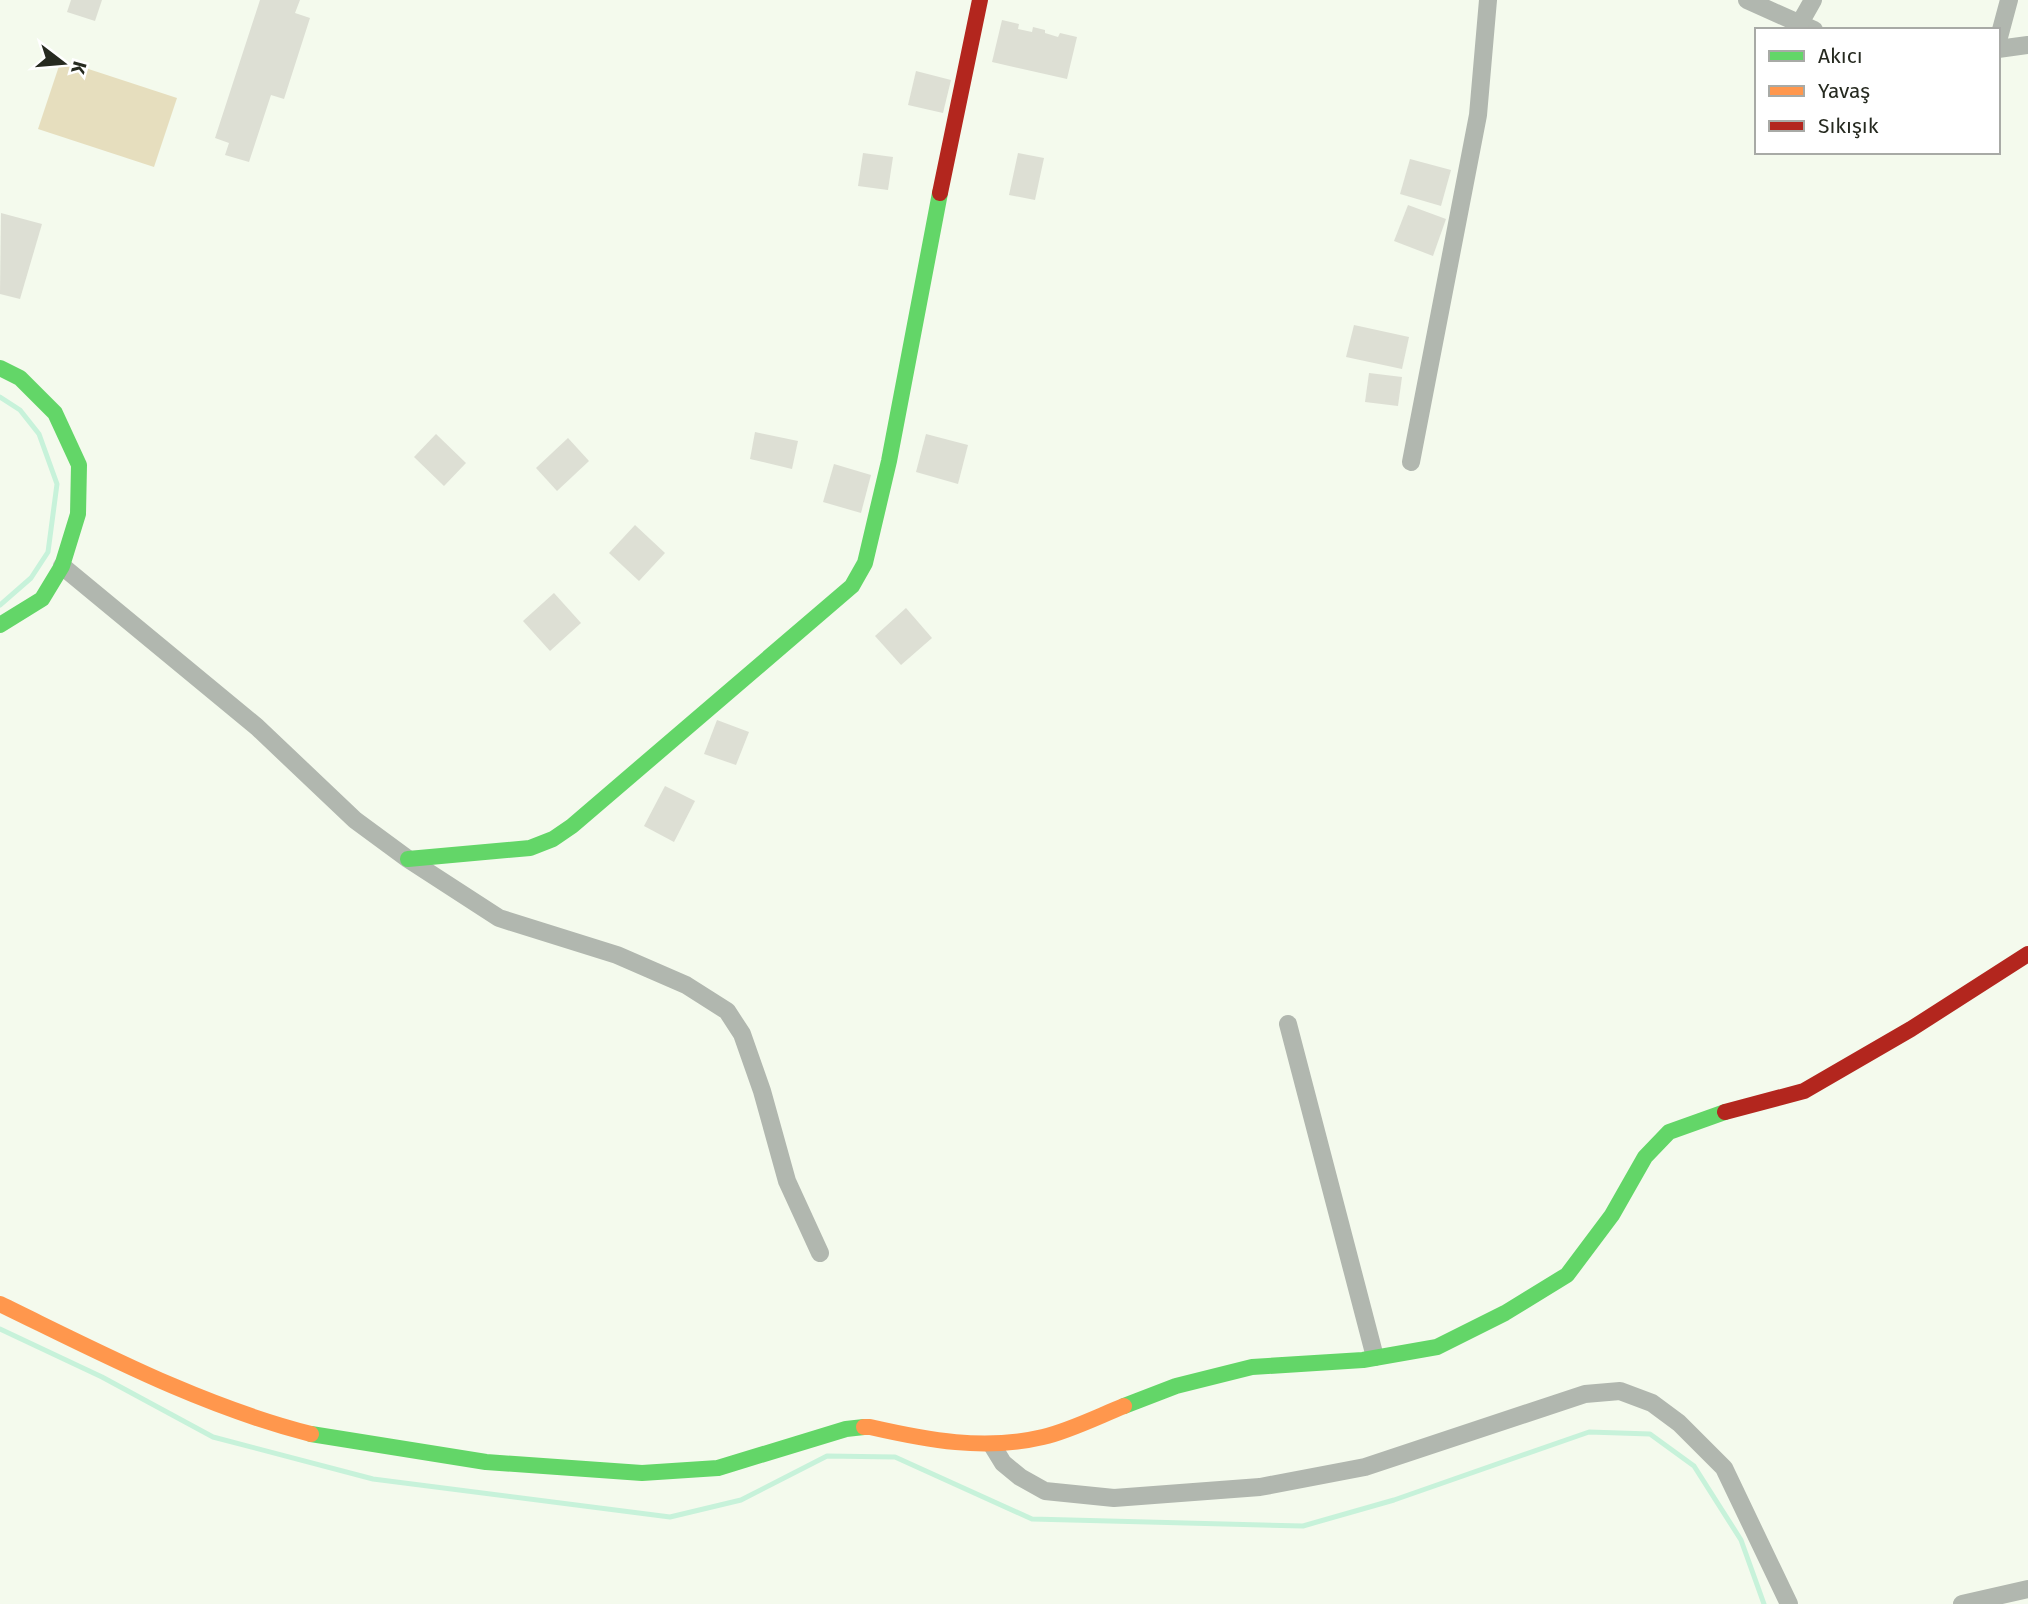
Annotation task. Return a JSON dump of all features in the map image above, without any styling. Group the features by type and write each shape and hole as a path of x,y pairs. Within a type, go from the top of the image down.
{"street":[{"path":"408,859 530,848 553,839 572,826 852,586 865,563 889,461 945,164 980,0"},
{"path":"1411,462 1478,114 1488,0"},
{"path":"1747,0 1807,26 1813,0"},
{"path":"2000,34 2009,0"},
{"path":"2000,49 2028,45"},
{"path":"0,368 20,378 55,413 79,465 78,514 62,566 42,599 0,625"},
{"path":"62,566 257,727 355,820 408,859 499,918 617,955 686,985 727,1012 742,1034 762,1091 787,1181 820,1253"},
{"path":"0,1304 174,1388 240,1413 309,1433 486,1462 642,1473 718,1468 846,1429 870,1427 927,1440 992,1445 1044,1437 1176,1387 1252,1367 1375,1357 1437,1347 1505,1313 1567,1275 1612,1215 1645,1157 1669,1132 1724,1112 1804,1091 1911,1029 2028,954"},
{"path":"1288,1024 1375,1357"},
{"path":"992,1445 1003,1463 1020,1477 1045,1491 1114,1498 1259,1488 1365,1467 1585,1394 1620,1391 1652,1403 1679,1423 1724,1468 1789,1604"},
{"path":"1962,1604 2028,1589"}],"shaded area":[{"path":"61,60 177,98 154,167 38,129"}],"building":[{"path":"71,0 102,0 95,21 67,12"},
{"path":"260,0 300,0 295,13 310,18 284,99 271,95 249,162 225,155 229,143 215,138"},
{"path":"1002,20 1019,24 1018,29 1032,32 1033,27 1058,37 1060,33 1077,37 1067,79 992,62"},
{"path":"916,71 951,80 943,113 908,105"},
{"path":"863,153 893,157 888,190 858,186"},
{"path":"1018,153 1044,158 1035,200 1009,195"},
{"path":"1410,159 1451,170 1441,206 1400,194"},
{"path":"1408,205 1446,219 1433,256 1394,241"},
{"path":"1,213 42,224 20,299 0,294"},
{"path":"1354,325 1409,337 1402,369 1346,357"},
{"path":"1369,373 1402,377 1398,406 1365,402"},
{"path":"755,432 798,441 792,469 750,459"},
{"path":"436,434 466,463 444,486 414,457"},
{"path":"926,434 968,445 958,484 916,472"},
{"path":"568,438 589,461 557,491 536,468"},
{"path":"834,464 871,475 861,513 823,502"},
{"path":"635,525 665,553 639,581 609,553"},
{"path":"554,593 581,623 550,651 523,621"},
{"path":"906,608 932,638 901,665 875,636"},
{"path":"717,720 749,732 736,765 704,754"},
{"path":"665,786 695,801 674,842 644,826"}],"waterway":[{"path":"0,397 20,410 39,434 57,484 48,552 31,578 0,605"},
{"path":"0,1329 102,1377 213,1437 373,1479 670,1517 741,1500 827,1456 895,1457 1032,1519 1303,1526 1394,1500 1589,1432 1650,1434 1694,1466 1741,1540 1764,1604"}],"traffic: fast":[{"path":"408,859 530,848 553,839 572,826 852,586 865,563 889,461 940,193"},
{"path":"0,368 20,378 55,413 79,465 78,514 62,566 42,599 0,625"},
{"path":"1124,1406 1176,1386 1252,1367 1363,1360 1437,1347 1505,1313 1567,1275 1612,1215 1645,1157 1669,1132 1725,1112"},
{"path":"311,1434 486,1462 642,1473 718,1468 846,1429 864,1427"}],"traffic: slow":[{"path":"0,1304 152,1377 230,1409 311,1434"},
{"path":"864,1427 934,1440 999,1443 1043,1437 1124,1406"}],"traffic: jam":[{"path":"940,193 980,0"},
{"path":"1725,1112 1804,1091 1911,1029 2028,954"}]}
